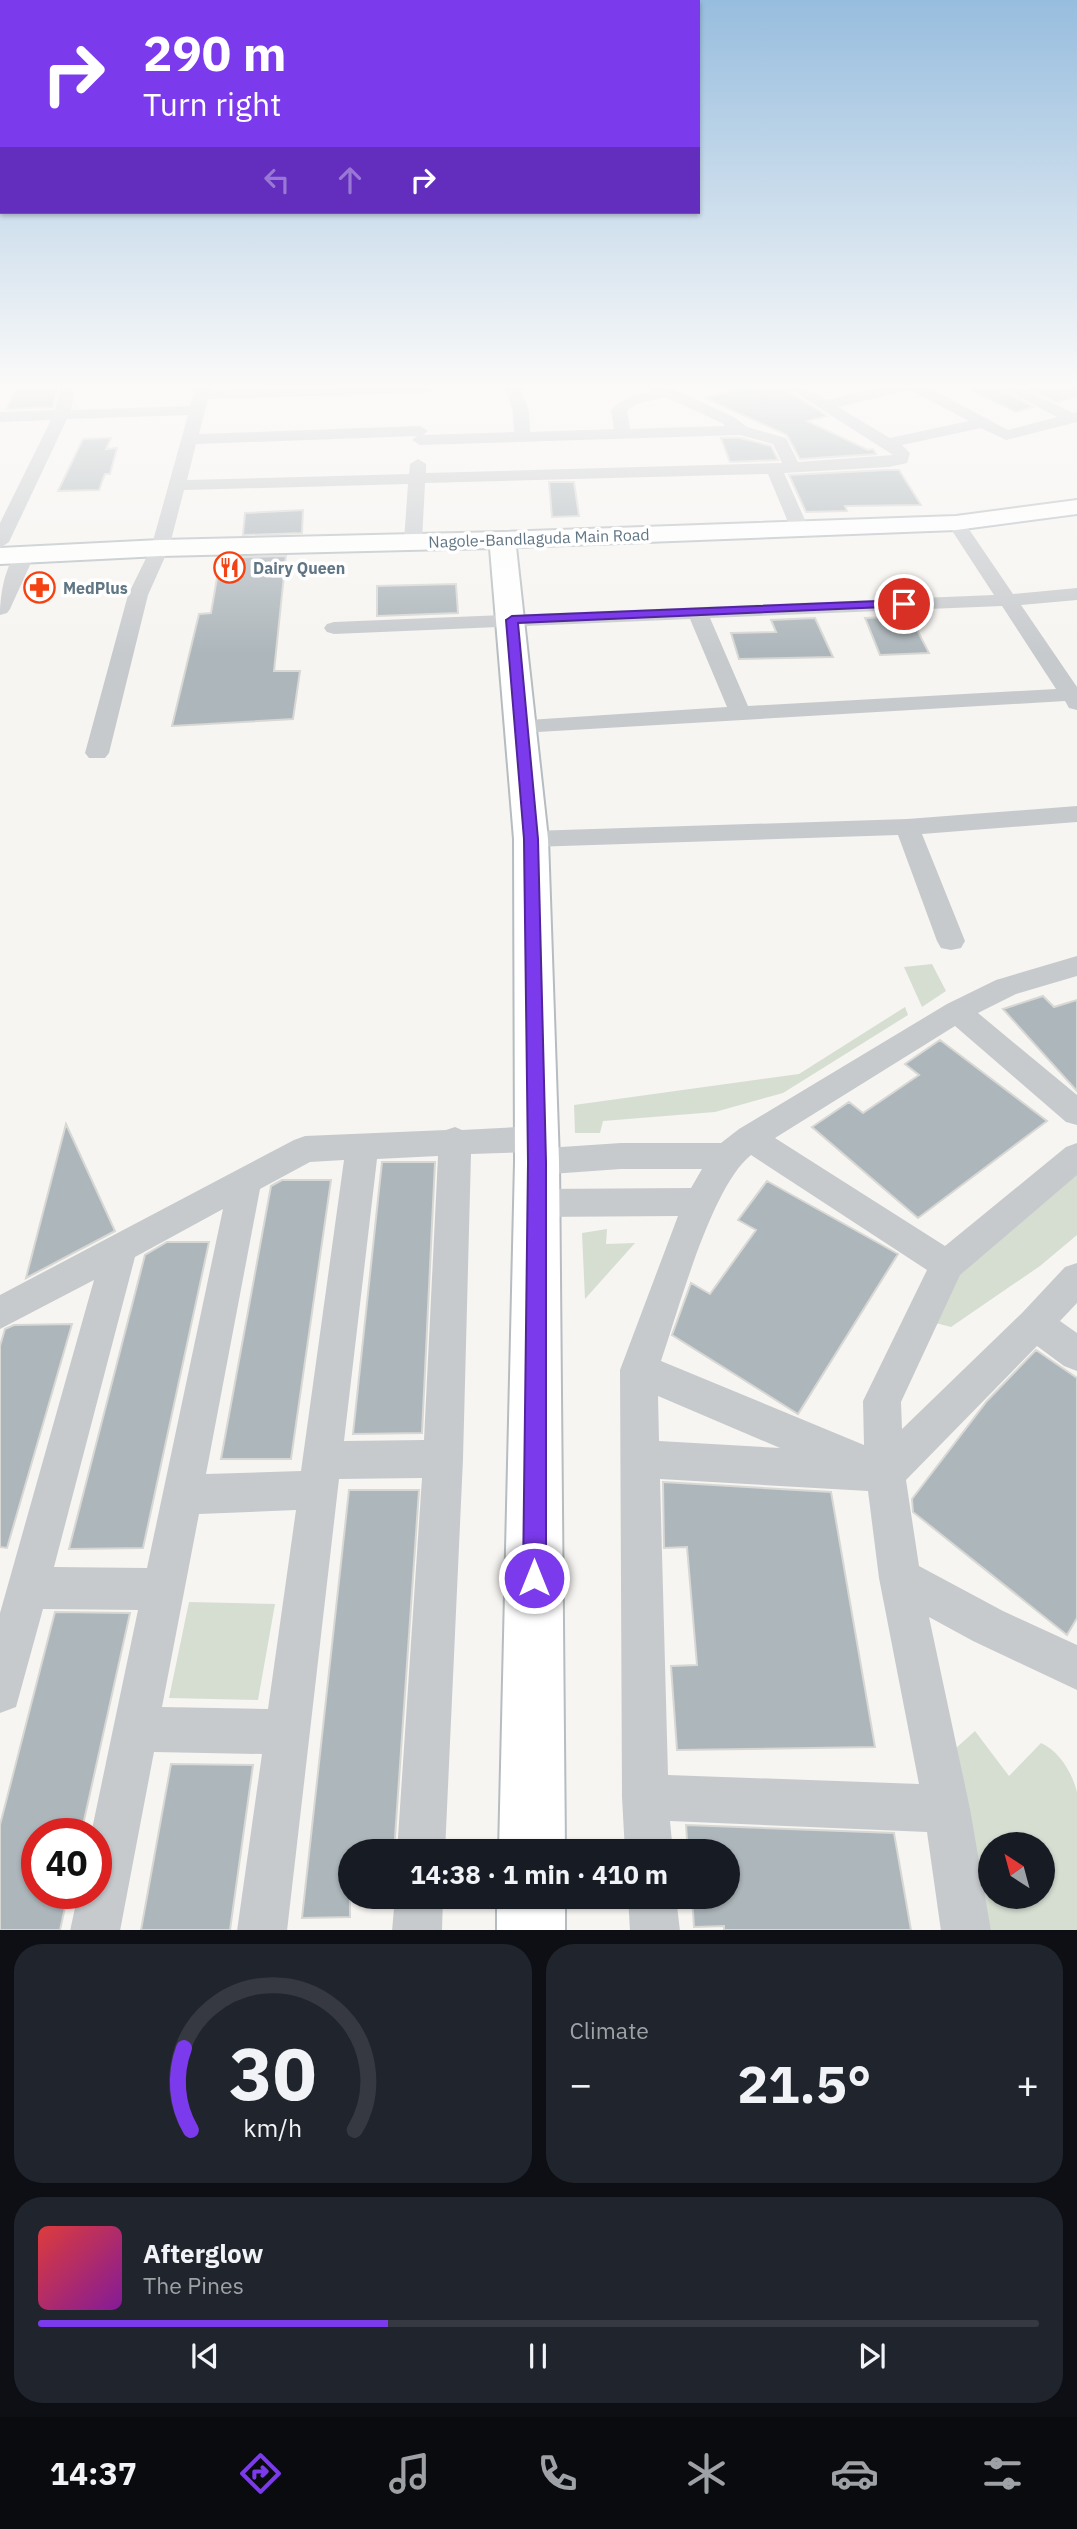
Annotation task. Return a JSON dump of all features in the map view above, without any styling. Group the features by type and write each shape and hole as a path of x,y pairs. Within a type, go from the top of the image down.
{"street":[{"path":"0,542 33,474"},
{"path":"97,753 138,595 160,548 180,474"},
{"path":"413,541 417,474"},
{"path":"177,485 614,474"},
{"path":"784,474 800,528"},
{"name":"Nagole-Bandlaguda Main Road","path":"0,556 160,548 502,540 956,523 1077,507"},
{"path":"956,523 1075,697"},
{"path":"502,540 512,620 531,839 537,1168 532,1839"},
{"path":"0,609 26,554"},
{"path":"334,628 1007,600 1077,594"},
{"path":"697,612 740,713"},
{"path":"521,726 1075,697"},
{"path":"531,839 907,827 1077,814"},
{"path":"907,827 951,941"},
{"path":"648,1839 645,1797 639,1370 700,1202 739,1147 957,1011 1006,987 1077,966"},
{"path":"957,1011 1077,1113"},
{"path":"422,1839 443,1459 455,1140"},
{"path":"0,1313 305,1149 455,1140 537,1168 700,1202"},
{"path":"262,1930 362,1147"},
{"path":"537,1168 621,1156 739,1147 947,1265"},
{"path":"966,1930 947,1810 900,1578 885,1473 882,1401 947,1265 1077,1156"},
{"path":"95,1930 245,1183"},
{"path":"0,1691 120,1249"},
{"path":"640,1459 885,1473 1035,1324 1077,1278"},
{"path":"1035,1324 1077,1354"},
{"path":"639,1370 885,1473"},
{"path":"182,1495 443,1459"},
{"path":"900,1578 988,1626 1077,1668"},
{"path":"27,1588 163,1588"},
{"path":"135,1729 288,1732"},
{"path":"645,1797 947,1810"},
{"path":"417,1930 418,1909"},
{"path":"531,1909 531,1930"},
{"path":"653,1909 655,1930"}],"shaded area":[{"path":"932,964 946,991 922,1007 904,967"},
{"path":"905,1007 908,1015 783,1093 715,1112 603,1121 600,1133 575,1133 574,1105 799,1074"},
{"path":"1077,1167 1077,1235 1040,1266 951,1327 928,1321 929,1301"},
{"path":"607,1229 606,1244 635,1243 585,1299 582,1233"},
{"path":"189,1602 275,1604 258,1700 169,1698"},
{"path":"975,1731 1009,1776 1041,1743 1059,1757 1072,1777 1077,1792 1077,1930 962,1930 928,1773"}],"building":[{"path":"66,474 105,474 99,490 58,491"},
{"path":"902,474 921,505 845,506 847,511 806,512 789,475"},
{"path":"549,482 574,482 579,516 552,517"},
{"path":"303,510 302,533 243,535 245,513"},
{"path":"286,556 274,671 300,671 293,719 172,726 199,614 211,613 218,572 240,571 241,557"},
{"path":"456,584 458,613 377,616 377,586"},
{"path":"910,616 929,653 880,655 865,618"},
{"path":"815,618 833,657 739,659 731,633 776,632 771,620"},
{"path":"1043,996 1054,1007 1077,1000 1077,1091 1003,1009"},
{"path":"940,1040 1047,1121 918,1218 812,1127 849,1102 863,1113 919,1075 905,1064"},
{"path":"66,1124 115,1231 26,1278"},
{"path":"382,1162 435,1162 422,1433 353,1434"},
{"path":"282,1180 331,1180 291,1459 221,1459 271,1186"},
{"path":"767,1181 898,1254 798,1414 672,1335 691,1283 710,1294 756,1230 738,1220"},
{"path":"167,1242 209,1242 143,1548 69,1549 145,1255"},
{"path":"72,1324 7,1548 0,1547 0,1346 5,1329 14,1325"},
{"path":"1036,1350 1077,1378 1077,1618 1067,1635 913,1512 912,1499 987,1401"},
{"path":"663,1482 831,1492 875,1747 677,1750 671,1666 697,1665 687,1547 664,1548"},
{"path":"349,1490 419,1490 395,1839 338,1839 338,1909 350,1909 350,1917 302,1918"},
{"path":"55,1612 130,1613 85,1818 21,1818 21,1909 65,1909 60,1930 0,1930 0,1825"},
{"path":"171,1764 253,1765 230,1930 141,1930"},
{"path":"686,1825 894,1833 911,1930 724,1930 724,1926 694,1927 693,1909 740,1909 740,1839 687,1839"}],"place":[{"name":"Dairy Queen","path":"230,568"},
{"name":"MedPlus","path":"40,588"}],"route":[{"path":"534,1578 537,1162 531,839 512,620 904,604"}]}
